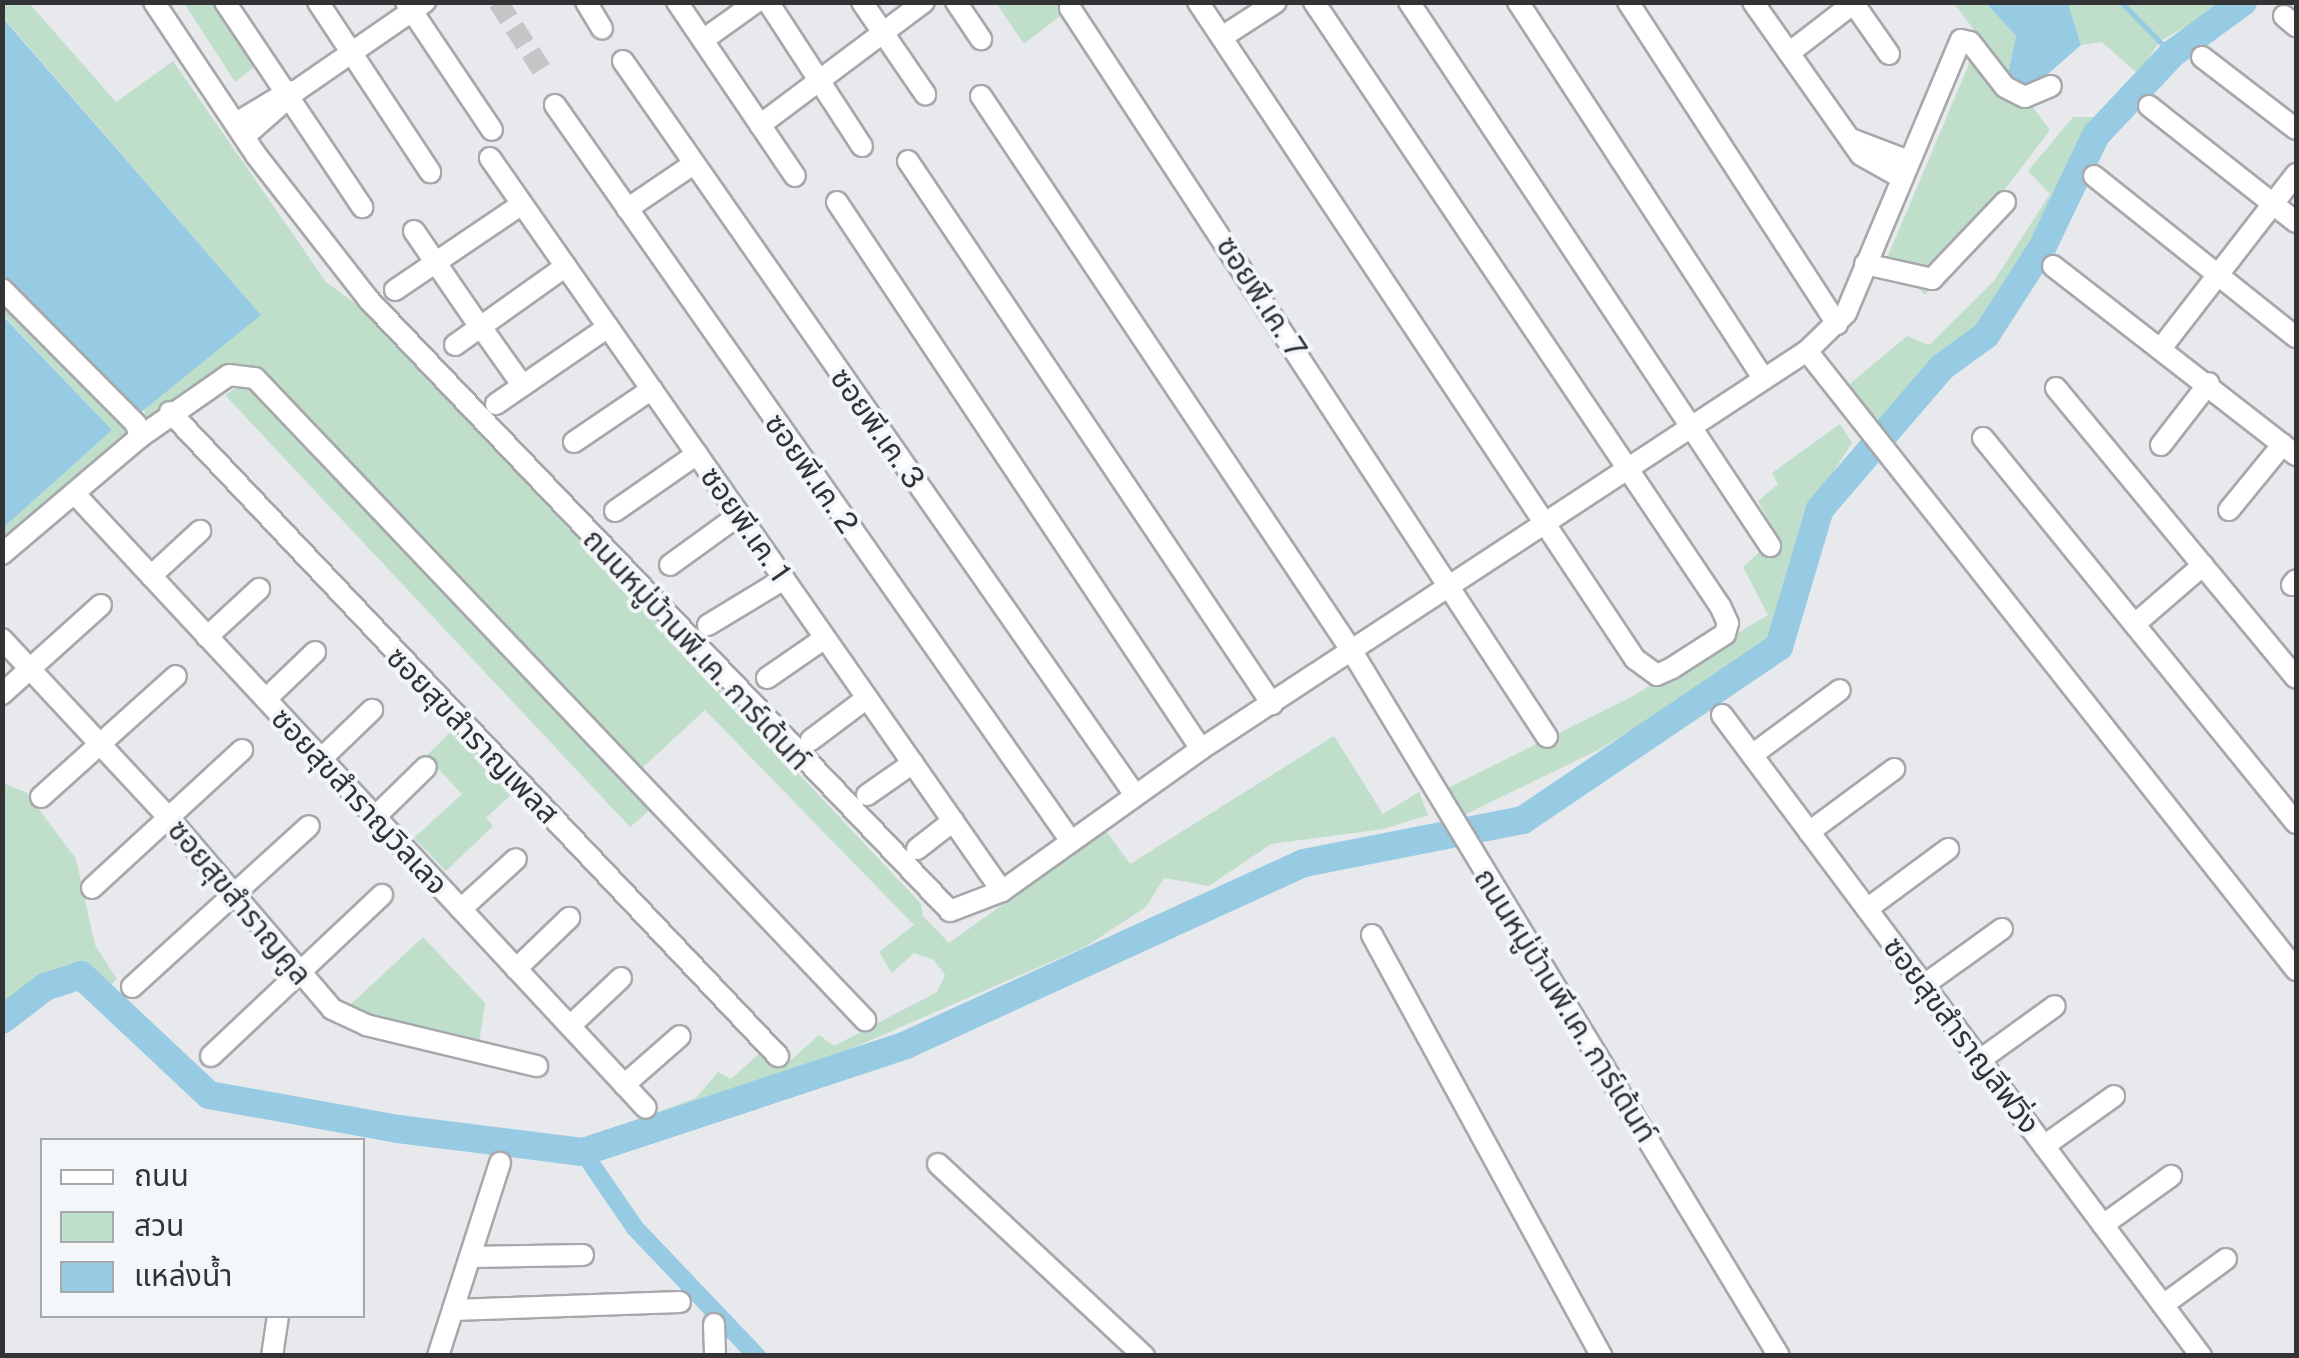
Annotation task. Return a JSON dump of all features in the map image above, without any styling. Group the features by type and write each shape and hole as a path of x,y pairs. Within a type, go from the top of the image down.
{"street":[{"name":"ถนนหมู่บ้านพี.เค. การ์เด้นท์","path":"154,2 240,130 369,300 926,892 950,911 1002,890 1201,749 1354,653 1807,350 1837,324 1961,40 1970,42 2005,86 2026,97 2051,86"},
{"path":"226,2 362,207"},
{"path":"318,2 430,172"},
{"path":"586,2 602,28"},
{"path":"677,2 795,176"},
{"path":"703,40 756,2"},
{"path":"768,2 862,146"},
{"path":"862,2 925,94"},
{"path":"760,124 924,2"},
{"path":"956,2 981,39"},
{"path":"1198,2 1646,668 1657,675 1712,644 1728,623 1314,2"},
{"path":"1222,38 1276,2"},
{"path":"1410,2 1770,546"},
{"path":"1518,2 1764,379"},
{"path":"1628,2 1837,324"},
{"path":"1753,2 1862,156 1905,169"},
{"path":"1789,52 1854,3 1889,54"},
{"path":"240,130 353,55 415,5 492,130"},
{"name":"ซอยพี.เค. 7","path":"1070,8 1453,587 1547,737"},
{"path":"2202,57 2296,129"},
{"name":"ซอยพี.เค. 3","path":"622,60 1135,794"},
{"path":"981,96 1354,653"},
{"name":"ซอยพี.เค. 2","path":"555,105 1070,840"},
{"path":"2149,106 2296,222"},
{"name":"ซอยพี.เค. 1","path":"490,158 1002,890"},
{"path":"908,161 1272,704"},
{"path":"627,209 692,165"},
{"path":"2162,347 2296,174"},
{"path":"2094,176 2296,338"},
{"path":"837,202 1201,749"},
{"path":"1865,264 1932,280 2005,202"},
{"path":"395,290 522,204"},
{"path":"414,231 523,386"},
{"path":"455,345 566,266"},
{"path":"2053,266 2290,450 2229,510"},
{"path":"2,289 136,424 140,437"},
{"path":"496,404 608,328"},
{"path":"1807,350 1856,420 2296,970"},
{"path":"2,554 170,412 229,375 242,374 284,402 865,1020"},
{"path":"2161,445 2209,384"},
{"path":"2056,388 2296,678"},
{"path":"574,442 652,390"},
{"name":"ซอยสุขสำราญเพลส","path":"170,412 778,1056"},
{"path":"1983,438 2296,822"},
{"path":"615,510 696,454"},
{"name":"ซอยสุขสำราญวิลเลจ","path":"75,494 646,1108"},
{"path":"670,565 739,514"},
{"path":"151,576 200,531"},
{"path":"2135,624 2203,565"},
{"path":"708,625 784,578"},
{"path":"208,637 259,589"},
{"path":"2,694 101,605"},
{"path":"767,678 825,638"},
{"name":"ซอยสุขสำราญคูล","path":"2,640 101,743 299,971 344,1017 537,1066"},
{"path":"266,699 315,652"},
{"name":"ถนนหมู่บ้านพี.เค. การ์เด้นท์","path":"1354,653 1439,800 1779,1356"},
{"path":"41,797 176,676"},
{"path":"1752,754 1840,690"},
{"path":"811,740 868,698"},
{"path":"321,759 372,710"},
{"name":"ซอยสุขสำราญลีฟวิ่ง","path":"1722,716 2200,1356"},
{"path":"92,888 242,750"},
{"path":"867,795 913,763"},
{"path":"375,817 426,767"},
{"path":"1809,832 1894,769"},
{"path":"917,850 953,821"},
{"path":"132,987 309,826"},
{"path":"1867,909 1948,849"},
{"path":"461,910 516,859"},
{"path":"211,1056 382,896"},
{"path":"516,969 569,918"},
{"path":"1924,985 2002,929"},
{"path":"1372,934 1602,1356"},
{"path":"570,1026 621,978"},
{"path":"1980,1060 2056,1006"},
{"path":"624,1085 680,1036"},
{"path":"2044,1146 2114,1096"},
{"path":"438,1356 500,1162"},
{"path":"938,1164 1144,1356"},
{"path":"2103,1225 2172,1176"},
{"path":"470,1257 584,1255"},
{"path":"2163,1305 2226,1259"},
{"path":"453,1310 680,1302"},
{"path":"272,1356 278,1318"},
{"path":"714,1324 715,1356"}],"green space":[{"path":"2,3 29,3 116,102 173,61 326,282 356,304 467,420 921,904 923,916 949,943 1106,831 1130,864 1334,736 1383,814 1419,792 1428,815 1384,829 1271,844 1209,886 1164,878 1146,907 1085,947 802,1070 603,1132 696,1098 718,1072 731,1079 760,1053 781,1069 819,1035 834,1046 937,992 945,975 934,960 914,953 892,973 879,952 914,925 705,710 639,771 257,367 239,364 148,423 143,406 260,314 3,17"},
{"path":"184,3 215,3 257,65 235,82"},
{"path":"996,3 1077,3 1024,44"},
{"path":"1954,3 1986,3 2016,36 2008,74 2050,130 1925,295 1888,256 1980,38"},
{"path":"2068,3 2227,3 2160,41 2138,74 2102,42 2081,45"},
{"path":"2073,117 2100,117 2021,277 1971,338 1932,363 1878,420 1846,387 1907,336 1929,345 1994,281 2050,194 2028,171"},
{"path":"2,298 125,420 129,436 3,547 3,528 112,430 3,315"},
{"path":"245,382 656,805 630,827 225,395"},
{"path":"1840,424 1852,443 1801,522 1783,609 1769,638 1726,675 1596,751 1464,815 1446,789 1631,697 1768,615 1743,567 1777,536 1758,501 1778,484 1772,473"},
{"path":"452,731 513,793 486,818 493,826 446,871 414,838 462,794 426,756"},
{"path":"3,783 27,793 76,859 95,945 117,979 111,985 76,965 60,967 3,1005"},
{"path":"423,937 485,1003 479,1043 348,1007"}],"water":[{"path":"1986,3 2068,3 2081,45 2024,95 2008,74 2016,36"},
{"path":"2,17 261,315 140,413 3,275"},
{"path":"2,315 112,430 3,528 2,528"}],"waterway":[{"path":"2121,2 2172,54"},
{"path":"2,1020 45,987 81,975 209,1095 398,1129 583,1152 906,1045 1304,863 1523,820 1779,647 1820,509 1942,367 1986,335 2042,248 2096,135 2172,54 2243,2"},
{"path":"583,1152 635,1228 757,1356"}],"tunnel":[{"path":"498,2 547,78"}]}
